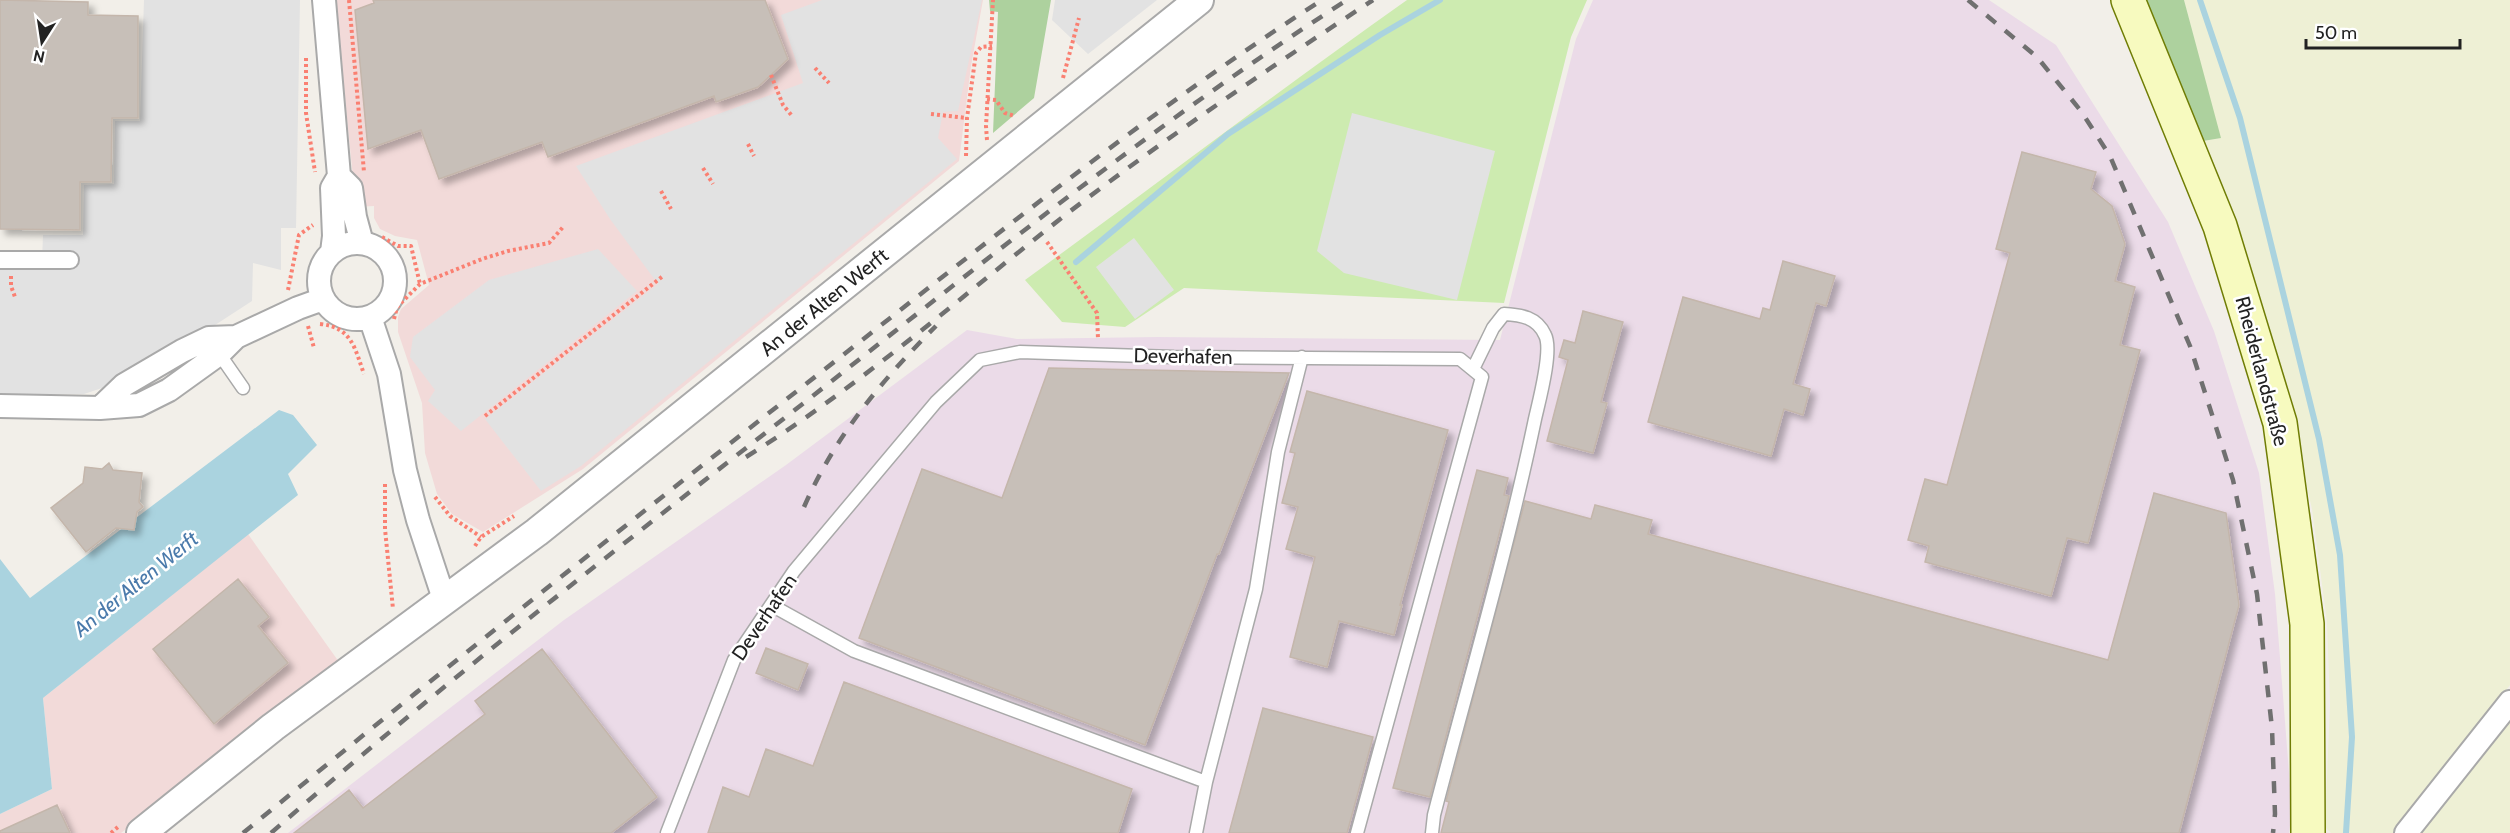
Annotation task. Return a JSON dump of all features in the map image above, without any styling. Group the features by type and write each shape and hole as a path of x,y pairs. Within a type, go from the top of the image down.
{"main road":[{"name":"Rheiderlandstraße","path":"2128,0 2220,226 2280,423 2307,624 2308,833"}],"street":[{"path":"324,0 328,178 332,188 334,220 332,252"},
{"name":"An der Alten Werft","path":"141,833 273,727 537,532 1199,0"},
{"path":"328,178 351,188 356,225 370,238 372,245 387,257 395,274 393,296 387,305 370,317 348,318 330,308 323,299 319,282 322,264 332,252 351,243 370,238"},
{"path":"0,260 70,260"},
{"path":"0,406 100,408 139,405 169,390 214,346 303,317 323,299"},
{"path":"370,317 389,374 405,470 415,510 444,599"},
{"path":"2406,833 2510,702"}],"lane":[{"path":"1357,833 1482,377 1473,369 1493,328 1504,314 1523,315 1536,322 1546,336 1547,364 1521,483 1434,815 1432,833"},
{"path":"214,346 243,388"},
{"name":"Deverhafen","path":"667,833 734,660 794,571 936,402 980,360 1020,352 1098,355 1460,358 1473,369"},
{"path":"1196,833 1206,782 1256,589 1278,452 1302,357"},
{"path":"771,605 854,651 1206,782"}],"path":[{"path":"348,0 364,173"},
{"path":"988,150 986,126 993,0"},
{"path":"1061,82 1079,18"},
{"path":"965,161 967,118 976,53 981,47 992,46"},
{"path":"306,56 309,125 328,178"},
{"path":"815,68 829,83"},
{"path":"771,75 783,105 793,117"},
{"path":"987,99 996,100 1007,114 1017,115"},
{"path":"931,114 967,118"},
{"path":"748,144 754,156"},
{"path":"703,168 713,184"},
{"path":"661,191 671,209"},
{"path":"314,348 303,317 287,288 299,235 318,221"},
{"path":"393,326 397,307 420,284 482,259 549,243 564,226"},
{"path":"370,238 394,245 411,246 420,284"},
{"path":"1047,242 1097,313 1098,355"},
{"path":"485,416 663,276"},
{"path":"303,317 345,332 350,338 366,378"},
{"path":"385,473 385,529 393,609"},
{"path":"432,492 450,516 481,537"},
{"path":"468,551 481,537 518,514"}],"shaded area":[{"path":"144,0 300,0 296,228 281,228 281,270 253,263 252,301 135,377 84,394 0,394 0,262 42,262 43,235 83,235 84,185 114,184 115,121 140,121"},
{"path":"335,0 983,0 971,66 959,161 583,469 483,532 452,514 437,494 425,453 422,403 398,332 398,317 401,309 429,285 417,240 395,236 380,229 374,218 374,206 356,207"},
{"path":"822,0 982,0 958,111 943,112 938,138 957,159 581,466 541,491 485,419 658,284 610,219 576,166 803,83 781,15"},
{"path":"1055,0 1157,0 1088,54 1052,20"},
{"path":"1593,0 1989,0 2056,45 2168,222 2214,331 2259,473 2275,594 2292,811 2289,833 288,833 564,620 786,465 967,330 1017,339 1158,337 1500,340 1576,39"},
{"path":"1352,113 1495,151 1457,300 1344,273 1317,251"},
{"path":"1134,238 1174,290 1135,319 1096,267"},
{"path":"598,249 637,291 461,431 428,401 435,390 410,357 413,337 489,280"},
{"path":"248,534 339,662 121,833 0,833 0,814 52,789 43,698"}],"green space":[{"path":"989,0 1051,0 1034,98 993,133 998,12 990,11"},
{"path":"1407,0 1587,0 1571,37 1504,303 1184,288 1125,327 1062,322 1025,280 1311,69"},
{"path":"2142,0 2184,0 2221,138 2197,142"},
{"path":"2184,0 2510,0 2510,685 2394,833 2331,833 2325,827 2330,704 2327,622 2312,509 2290,416 2197,142 2220,138"},
{"path":"2510,720 2510,833 2416,833"}],"water":[{"path":"279,410 293,415 317,445 288,474 298,495 43,698 52,789 0,814 0,559 30,598"}],"building":[{"path":"0,0 88,2 88,15 138,16 138,118 112,118 111,182 80,182 80,230 0,229"},
{"path":"373,0 765,0 788,59 758,87 716,102 714,96 548,157 542,142 439,179 421,130 368,149 355,10 374,3"},
{"path":"2022,152 2096,172 2091,189 2112,206 2125,244 2115,281 2135,287 2120,345 2140,350 2088,543 2067,538 2051,596 1925,562 1929,546 1908,540 1925,479 1947,485 2010,253 1996,249"},
{"path":"1783,261 1835,276 1826,306 1816,303 1793,384 1810,389 1803,415 1784,409 1771,456 1648,422 1683,297 1760,319 1763,308 1770,310"},
{"path":"1583,311 1623,322 1601,402 1607,403 1593,453 1547,441 1568,360 1559,357 1564,340 1575,343"},
{"path":"1049,368 1289,373 1219,554 1217,554 1145,745 859,638 922,469 1002,498"},
{"path":"1307,391 1448,430 1400,605 1402,605 1394,635 1339,621 1327,667 1290,657 1315,557 1286,549 1298,507 1282,503 1295,453 1290,452"},
{"path":"109,463 113,470 142,473 139,502 143,507 137,512 134,530 116,528 86,552 51,508 83,483 85,467 102,469"},
{"path":"1477,470 1508,478 1504,495 1509,496 1430,797 1393,788"},
{"path":"2154,493 2226,513 2239,605 2179,833 1441,833 1449,802 1446,801 1525,501 1591,519 1595,505 1652,520 1648,534 2108,660"},
{"path":"238,579 269,617 258,626 288,663 214,724 153,649"},
{"path":"766,648 808,664 798,690 756,673"},
{"path":"542,649 657,797 611,833 294,833 349,790 363,808 485,714 475,701"},
{"path":"844,682 1132,789 1118,833 708,833 723,787 749,797 766,749 813,766"},
{"path":"1263,708 1373,737 1347,833 1229,833"},
{"path":"57,805 70,833 0,833 0,831"}],"waterway":[{"path":"1076,262 1228,134 1380,35 1440,0"},
{"path":"2200,0 2240,118 2319,439 2340,555 2352,737 2346,833"}],"railway":[{"path":"243,833 692,473 1020,217 1199,83 1322,0"},
{"path":"271,833 404,720 540,610 1010,241 1209,93 1347,0"},
{"path":"746,457 868,372 1064,216 1140,159 1255,78 1373,0"},
{"path":"1968,0 2037,57 2081,111 2110,156 2190,346 2233,480 2257,594 2272,728 2275,814 2273,833"},
{"path":"804,507 830,456 861,410 936,326"}]}
